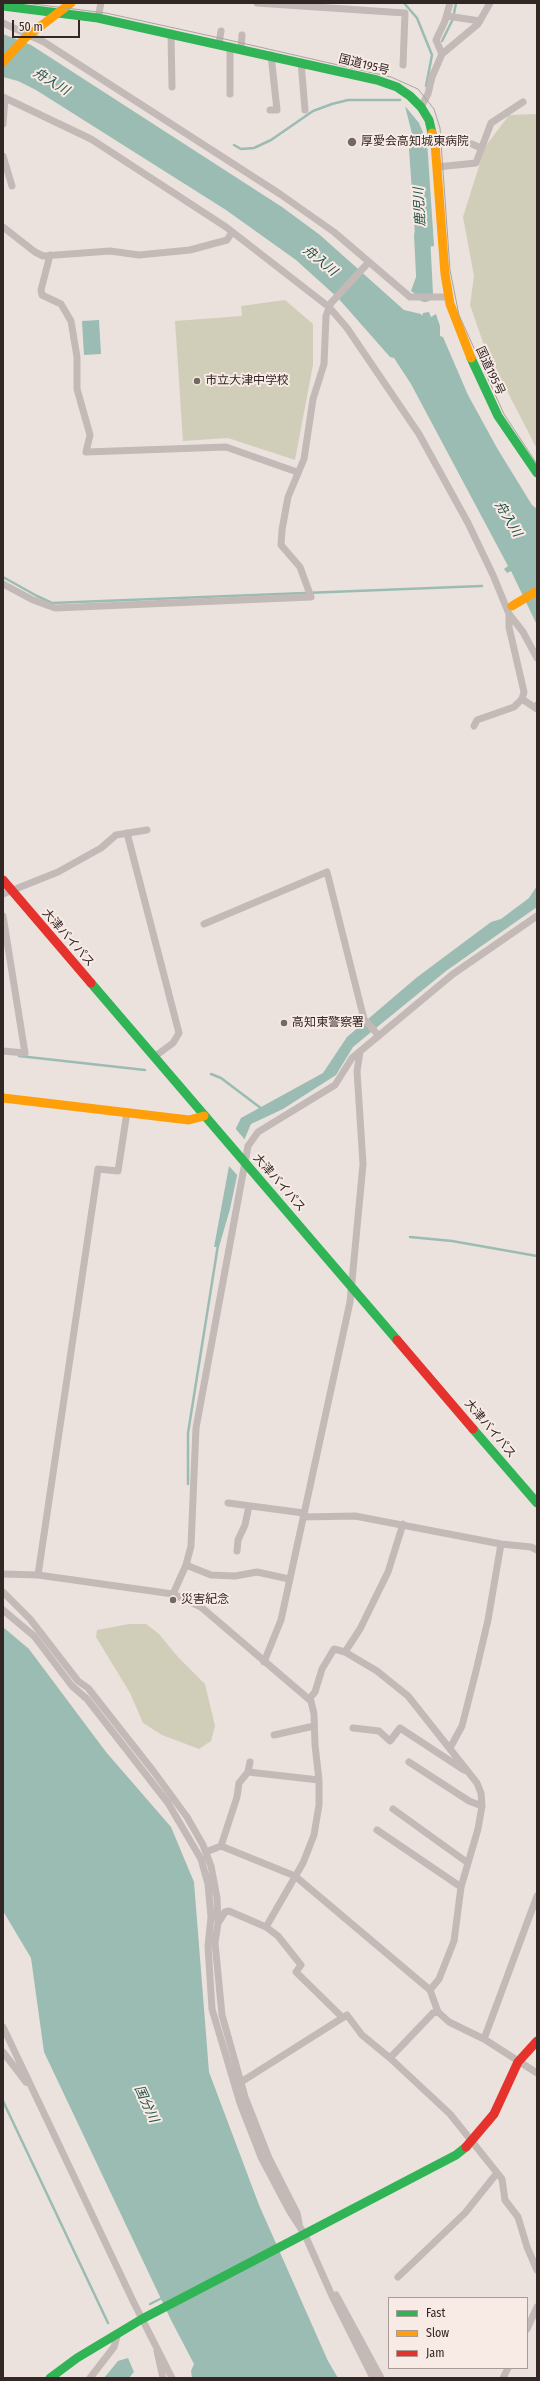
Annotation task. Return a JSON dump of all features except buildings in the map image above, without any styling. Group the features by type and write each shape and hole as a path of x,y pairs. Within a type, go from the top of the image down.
{"main road":[{"path":"3,62 25,38 71,3"},
{"name":"国道195号","path":"3,6 98,18 171,33 388,83 404,92 421,107 432,131 437,167 445,274 449,297 459,331 498,416 537,473"},
{"path":"511,610 537,591"},
{"name":"大津バイパス","path":"3,880 537,1503"},
{"path":"3,1098 189,1120 204,1116"},
{"path":"50,2378 118,2333 146,2317 302,2237 456,2155 472,2142 494,2114 518,2062 537,2041"}],"street":[{"path":"98,18 101,3"},
{"path":"257,3 405,14 403,65"},
{"path":"379,3 379,11"},
{"path":"442,3 448,14 480,21"},
{"path":"442,54 436,40 448,14 450,3"},
{"path":"421,107 428,94 432,77 442,54 480,21 490,3"},
{"path":"3,23 44,42 280,194 334,232 367,264"},
{"path":"219,44 221,31"},
{"path":"171,33 172,87"},
{"path":"242,35 242,49"},
{"path":"230,46 230,94"},
{"path":"270,110 277,110 271,56"},
{"path":"301,62 305,110"},
{"path":"3,124 4,98 91,139 232,232 330,305 419,434 468,523 511,610 537,658"},
{"path":"437,167 476,163 491,123 523,102"},
{"path":"472,144 482,148"},
{"path":"3,156 12,186"},
{"path":"3,227 35,252 44,256 110,251 139,255 190,250 228,240 232,232"},
{"path":"50,255 41,290 42,295 61,304 71,321 77,357 77,389 90,435 86,452 226,448 297,472"},
{"path":"3,584 33,600 55,608 311,597 300,567 281,545 288,497 297,472 304,459 313,399 324,364 326,316 330,305 367,264 373,263 410,297 449,297"},
{"path":"474,726 477,720 514,707 522,699 524,692 509,627 511,610"},
{"path":"522,699 537,709"},
{"path":"3,894 12,892 58,872 101,848 116,835 147,830"},
{"path":"127,833 179,1033 173,1043 154,1057"},
{"path":"204,924 327,872 364,1019 377,1034"},
{"path":"3,916 25,1053 3,1051"},
{"path":"173,1594 186,1565 191,1546 196,1428 248,1146 258,1132 335,1085 352,1058 360,1052 377,1034 453,974 537,916"},
{"path":"264,1662 281,1620 353,1287 363,1164 357,1071 360,1052"},
{"path":"38,1575 98,1169 118,1170 127,1112"},
{"path":"228,1503 304,1515 355,1516 501,1544 531,1547 537,1550"},
{"path":"237,1551 238,1540 245,1526 249,1506"},
{"path":"345,1652 360,1629 388,1572 403,1524"},
{"path":"450,1748 462,1726 488,1620 501,1544"},
{"path":"186,1565 211,1575 235,1576 257,1572 289,1578"},
{"path":"3,1574 38,1575 173,1594 201,1607 309,1699 314,1714 319,1780 319,1805 314,1835 303,1863 266,1927"},
{"path":"3,1592 30,1619 78,1681 88,1688 154,1772 187,1817 206,1852 211,1866 217,1898 218,1923 215,1943 222,2016 241,2082 242,2098"},
{"path":"3,1610 34,1636 72,1686 87,1699 168,1803 201,1859 208,1884 210,1912 208,1946 212,2009 261,2157 289,2210 300,2225 302,2237 347,2312 381,2378"},
{"path":"309,1699 315,1692 322,1669 334,1649 345,1652 396,1685 408,1696 477,1783 482,1806 461,1887 454,1941 439,1979 430,1990"},
{"path":"274,1735 314,1726"},
{"path":"353,1728 379,1731 390,1741 400,1728 466,1771"},
{"path":"221,1846 235,1803 238,1783 248,1772 250,1762"},
{"path":"409,1762 469,1801 482,1806"},
{"path":"248,1772 319,1780"},
{"path":"393,1809 468,1863"},
{"path":"377,1830 461,1887"},
{"path":"206,1852 221,1846 295,1876 430,1990 438,2012 449,2022 484,2039 518,2062 537,2072"},
{"path":"484,2039 537,1896"},
{"path":"218,1923 225,1912 230,1911 266,1927 278,1936 301,1965 296,1972 342,2017"},
{"path":"390,2058 433,2013 438,2012"},
{"path":"241,2082 346,2015 362,2035 390,2058 450,2114 502,2178 505,2200 518,2217 527,2247 537,2270"},
{"path":"3,2027 34,2093 146,2317 156,2346 163,2378"},
{"path":"3,2052 34,2093"},
{"path":"398,2277 465,2213 497,2173"},
{"path":"323,2274 373,2378"},
{"path":"528,2327 537,2307"},
{"path":"90,2378 114,2347 118,2333"},
{"path":"156,2346 172,2378"},
{"path":"503,2378 508,2369"}],"shaded area":[{"path":"537,114 537,449 485,348 470,305 474,276 463,217 485,147 509,115"},
{"path":"285,300 313,324 313,365 295,460 228,438 183,441 175,321 242,316 241,306"},
{"path":"129,1624 146,1624 159,1634 178,1657 205,1684 215,1726 211,1741 199,1749 162,1735 143,1723 130,1693 96,1637 97,1630"}],"water":[{"name":"舟入川","path":"3,34 31,45 282,207 320,235 404,310 421,314 422,316 423,313 429,312 431,317 436,314 440,326 440,336 443,337 468,395 497,448 532,505 537,509 537,625 511,571 507,573 504,569 508,566 411,384 394,358 390,357 338,298 296,260 226,210 36,90 18,81 3,77"},
{"path":"405,106 419,123 427,142 434,246 422,248 424,283 432,283 429,294 417,295 411,291 416,277 417,263 409,149 412,134"},
{"path":"99,320 101,354 84,355 82,321"},
{"path":"537,886 537,907 446,971 353,1047 336,1075 283,1109 251,1124 245,1138 230,1209 219,1247 214,1247 236,1128 241,1118 323,1073 347,1037 416,978 491,922 501,919 529,898"},
{"name":"国分川","path":"3,1627 29,1649 106,1752 171,1827 194,1882 209,2072 259,2205 328,2361 338,2378 192,2378 191,2371 194,2364 171,2320 44,2052 31,1958 3,1911"},
{"path":"128,2358 134,2372 129,2378 104,2378 118,2361"}],"pier":[{"path":"234,1127 246,1141 239,1177 228,1165"}],"waterway":[{"path":"404,3 417,18 432,55 426,86"},
{"path":"442,41 453,19 456,3"},
{"path":"234,145 241,149 254,148 271,140 313,111 332,104 348,100 400,100"},
{"name":"鹿児川","path":"422,235 425,294"},
{"path":"3,577 52,603 482,586"},
{"path":"19,1056 145,1070"},
{"path":"211,1074 221,1078 262,1109"},
{"path":"410,1237 452,1241 537,1256"},
{"path":"188,1484 188,1433 218,1245"},
{"path":"3,2101 108,2323"},
{"path":"150,2304 162,2298"}],"tram line":[{"path":"25,3 106,13 391,77 418,89 434,109 440,128 450,270 459,315 504,414 537,464"}],"traffic: fast":[{"path":"3,6 98,18 377,80 397,87 410,96 421,107 429,120 432,133"},
{"path":"471,358 498,416 537,473"},
{"path":"91,983 397,1340"},
{"path":"473,1429 537,1503"},
{"path":"50,2378 77,2358 142,2319 456,2155 466,2147"}],"traffic: slow":[{"path":"3,62 25,38 71,3"},
{"path":"432,133 435,143 445,274 450,304 471,358"},
{"path":"512,606 537,591"},
{"path":"3,1098 189,1120 204,1116"}],"traffic: jam":[{"path":"3,880 91,983"},
{"path":"397,1340 473,1429"},
{"path":"466,2147 494,2114 518,2062 537,2041"}],"place":[{"name":"厚愛会高知城東病院","path":"352,142"},
{"name":"市立大津中学校","path":"197,381"},
{"name":"高知東警察署","path":"284,1023"},
{"name":"災害紀念","path":"173,1600"}]}
